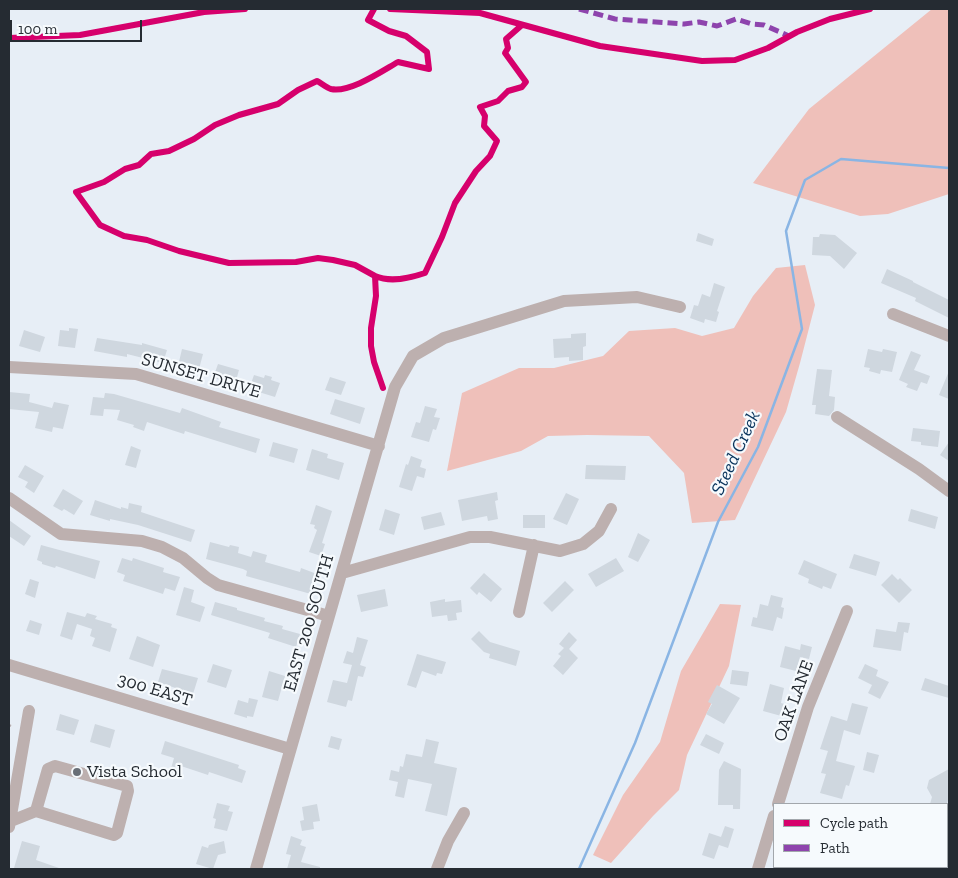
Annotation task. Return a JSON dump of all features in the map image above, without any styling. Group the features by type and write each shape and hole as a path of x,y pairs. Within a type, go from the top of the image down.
{"street":[{"name":"EAST 200 SOUTH","path":"256,869 395,387 413,356 444,338 564,301 637,297 680,307"},
{"path":"893,314 949,336"},
{"name":"SUNSET DRIVE","path":"9,367 136,374 379,446"},
{"path":"838,417 919,469 949,491"},
{"path":"9,498 61,534 142,542 162,547 183,558 206,578 218,585 329,616"},
{"path":"342,573 470,537 490,537 560,550 583,544 599,531 611,508"},
{"path":"519,612 534,546"},
{"name":"OAK LANE","path":"778,803 808,707 847,611"},
{"name":"300 EAST","path":"9,665 290,749"},
{"path":"10,825 30,711"},
{"path":"10,825 36,811 114,835 117,833 128,790 127,786 55,766 48,769 36,811"},
{"path":"437,869 448,841 464,813"},
{"path":"758,869 773,819"}],"shaded area":[{"path":"932,9 949,9 949,194 888,214 860,216 753,183 809,109"},
{"path":"805,265 815,305 800,363 786,412 735,520 692,523 684,473 649,436 548,436 521,451 447,471 462,393 519,368 554,368 603,356 629,331 675,328 702,336 734,328 753,296 776,268"},
{"path":"720,604 741,605 729,666 687,755 679,790 611,863 593,855 623,795 660,742 681,671"}],"building":[{"path":"698,233 714,239 712,246 696,241"},
{"path":"820,234 835,235 857,253 844,269 830,256 812,255 813,237 819,237"},
{"path":"887,269 949,300 949,318 915,301 916,298 881,283"},
{"path":"714,283 725,287 717,311 719,312 716,322 705,319 704,323 690,318 694,305 698,306 702,294 710,297"},
{"path":"69,328 78,329 75,348 58,346 60,330 69,331"},
{"path":"24,330 45,337 40,352 19,346"},
{"path":"586,333 583,360 569,361 569,357 554,358 553,339 571,338 571,334"},
{"path":"97,338 142,345 142,343 167,350 163,363 127,354 127,357 94,351"},
{"path":"182,349 203,354 199,369 178,366"},
{"path":"868,349 882,352 883,349 897,352 892,372 881,370 880,374 869,371 870,368 864,367"},
{"path":"911,351 921,355 914,370 930,376 927,384 921,382 917,391 906,387 908,384 899,380"},
{"path":"218,364 239,370 235,384 213,378"},
{"path":"817,369 832,370 829,396 835,397 834,410 829,416 815,414 816,405 812,405"},
{"path":"949,371 949,399 939,395"},
{"path":"254,375 264,378 265,375 272,377 271,380 280,383 275,397 249,389"},
{"path":"330,377 346,382 341,395 325,390"},
{"path":"9,392 30,394 29,402 52,408 54,402 69,405 63,429 53,427 52,432 35,428 39,412 9,409"},
{"path":"105,393 180,413 182,408 221,422 219,427 260,439 256,453 185,431 184,434 147,422 144,431 133,427 134,425 117,420 120,410 104,409 103,416 90,415 93,397 104,398"},
{"path":"335,399 365,408 360,424 330,414"},
{"path":"425,406 437,409 434,417 440,418 436,430 433,429 429,442 411,437 416,422 420,423"},
{"path":"913,428 940,431 938,447 921,445 921,442 911,441"},
{"path":"273,442 298,449 294,463 269,456"},
{"path":"949,442 949,461 940,455"},
{"path":"131,446 141,450 136,468 125,465"},
{"path":"312,449 328,454 327,458 344,463 339,480 306,470"},
{"path":"411,456 422,460 420,467 426,469 424,478 417,476 412,491 399,487 406,464 408,465"},
{"path":"25,465 44,476 34,493 25,487 28,482 18,477"},
{"path":"586,465 626,466 625,480 585,479"},
{"path":"63,489 83,501 74,515 64,509 62,511 53,506"},
{"path":"497,492 498,500 495,501 498,519 488,521 487,516 462,521 458,500"},
{"path":"566,493 579,499 567,525 553,519"},
{"path":"95,500 121,509 121,507 128,509 129,503 142,506 141,512 195,530 191,542 138,525 110,519 110,521 90,515"},
{"path":"316,505 332,511 322,543 325,544 321,556 309,552 317,530 314,528 315,525 310,524"},
{"path":"385,509 400,514 394,535 379,530"},
{"path":"911,509 938,517 935,529 908,521"},
{"path":"441,512 445,525 424,530 421,517"},
{"path":"523,515 545,515 545,528 523,528"},
{"path":"9,520 31,536 24,546 9,536"},
{"path":"638,533 650,540 638,562 628,557"},
{"path":"210,542 229,547 230,545 239,547 238,553 251,557 253,551 267,555 265,562 300,572 301,568 317,574 311,594 246,576 247,571 243,569 206,559"},
{"path":"41,545 100,561 95,579 56,566 55,568 42,564 42,562 37,560"},
{"path":"854,554 880,562 876,576 849,568"},
{"path":"122,558 132,561 133,558 164,568 163,572 180,577 175,591 165,588 163,594 123,581 125,575 117,572"},
{"path":"616,558 624,571 596,587 588,574"},
{"path":"804,560 837,574 831,589 823,586 822,589 808,583 809,579 798,574"},
{"path":"484,573 502,589 491,602 479,592 477,595 470,588"},
{"path":"892,574 898,580 900,578 912,590 899,603 881,585"},
{"path":"30,579 39,582 35,598 25,594"},
{"path":"565,581 574,590 552,612 543,603"},
{"path":"184,587 194,590 191,602 205,607 200,622 176,615"},
{"path":"385,589 388,606 361,612 357,595"},
{"path":"771,595 783,598 781,607 784,608 782,619 777,617 773,631 751,626 753,617 757,618 760,604 768,606"},
{"path":"445,599 445,602 461,600 462,612 456,613 457,620 448,621 447,615 432,617 430,602"},
{"path":"215,602 265,618 264,621 283,626 282,629 300,634 296,647 268,638 270,633 211,615"},
{"path":"67,612 85,617 87,613 97,616 95,619 112,624 111,627 117,629 110,652 92,646 95,638 90,636 92,629 77,624 72,640 60,636"},
{"path":"30,620 42,624 39,635 26,631"},
{"path":"898,622 910,623 908,633 904,632 901,651 873,647 876,629 896,632"},
{"path":"479,631 490,642 520,651 516,666 489,658 490,654 484,652 471,639"},
{"path":"569,632 577,640 569,649 578,658 563,675 553,666 561,656 558,654 564,648 559,644"},
{"path":"137,636 160,645 153,667 129,659"},
{"path":"357,637 368,640 360,665 366,667 363,677 358,676 352,701 348,700 346,707 327,702 333,680 347,683 352,665 343,663 347,651 353,653"},
{"path":"801,644 812,647 809,659 800,657 796,671 780,667 785,646 800,650"},
{"path":"417,654 446,662 442,674 437,673 436,676 422,671 416,688 407,685"},
{"path":"213,664 232,670 226,688 207,682"},
{"path":"865,664 878,670 876,676 889,682 880,699 868,693 872,685 858,678"},
{"path":"162,669 198,678 193,694 158,682"},
{"path":"732,670 749,672 747,686 730,684"},
{"path":"269,671 285,676 278,701 262,697"},
{"path":"925,678 949,686 949,698 921,690"},
{"path":"770,684 784,688 781,703 788,705 785,717 763,711"},
{"path":"717,685 740,698 724,724 706,714 712,704 708,702"},
{"path":"249,698 258,700 253,717 247,716 247,718 234,714 238,700 248,703"},
{"path":"852,703 868,707 860,735 844,730 836,761 855,766 849,786 846,785 842,799 820,793 826,774 821,773 828,751 820,749 831,716 847,721"},
{"path":"60,714 79,720 74,735 56,730"},
{"path":"95,724 115,730 110,748 90,742"},
{"path":"706,734 724,743 719,754 700,745"},
{"path":"331,736 342,739 339,750 328,747"},
{"path":"426,739 439,742 434,763 457,768 447,816 425,811 432,784 408,779 404,798 395,796 398,782 389,780 391,770 399,772 400,766 403,767 406,754 422,757"},
{"path":"165,741 239,765 238,768 246,771 242,783 209,772 208,775 181,766 178,775 170,772 174,758 161,754"},
{"path":"867,752 879,755 874,773 863,770"},
{"path":"724,761 741,769 740,809 733,809 733,805 718,805 719,770"},
{"path":"949,769 949,802 930,803 932,797 927,788 929,780"},
{"path":"217,803 230,806 228,811 233,812 227,831 214,828 216,819 213,818"},
{"path":"317,804 320,821 313,822 314,829 302,831 300,821 304,820 302,807"},
{"path":"725,826 734,829 728,848 719,845 714,859 702,855 709,833 721,837"},
{"path":"291,836 302,840 300,845 306,847 301,862 320,867 320,869 287,869 291,855 286,854"},
{"path":"22,841 40,846 36,860 59,869 14,868"},
{"path":"224,841 226,853 218,855 213,869 196,864 202,846 208,848 209,845"}],"waterway":[{"name":"Steed Creek","path":"579,869 635,743 718,522 758,447 802,329 786,231 805,180 841,159 949,168"}],"marked path":[{"path":"579,9 615,19 684,24 699,22 717,26 736,19 752,24 764,25 789,36"}],"cycle path":[{"path":"9,38 80,35 204,12 245,9"},
{"path":"374,9 368,20 389,31 406,36 427,52 429,69 398,62 356,85 339,89 331,89 317,81 298,90 278,104 239,115 215,125 194,139 169,151 151,154 139,165 125,169 104,182 76,192 100,225 124,236 147,240 179,251 229,263 296,262 318,258 355,265 375,276 376,296 371,328 371,346 374,362 383,388"},
{"path":"390,9 480,13 600,46 702,61 735,60 768,48 797,32 830,19 870,9"},
{"path":"375,276 394,279 425,273 455,203 476,171 490,156 497,141 484,126 485,116 480,107 498,101 508,91 522,87 526,82 505,53 508,48 506,39 522,25"}],"place":[{"name":"Vista School","path":"77,772"}]}
